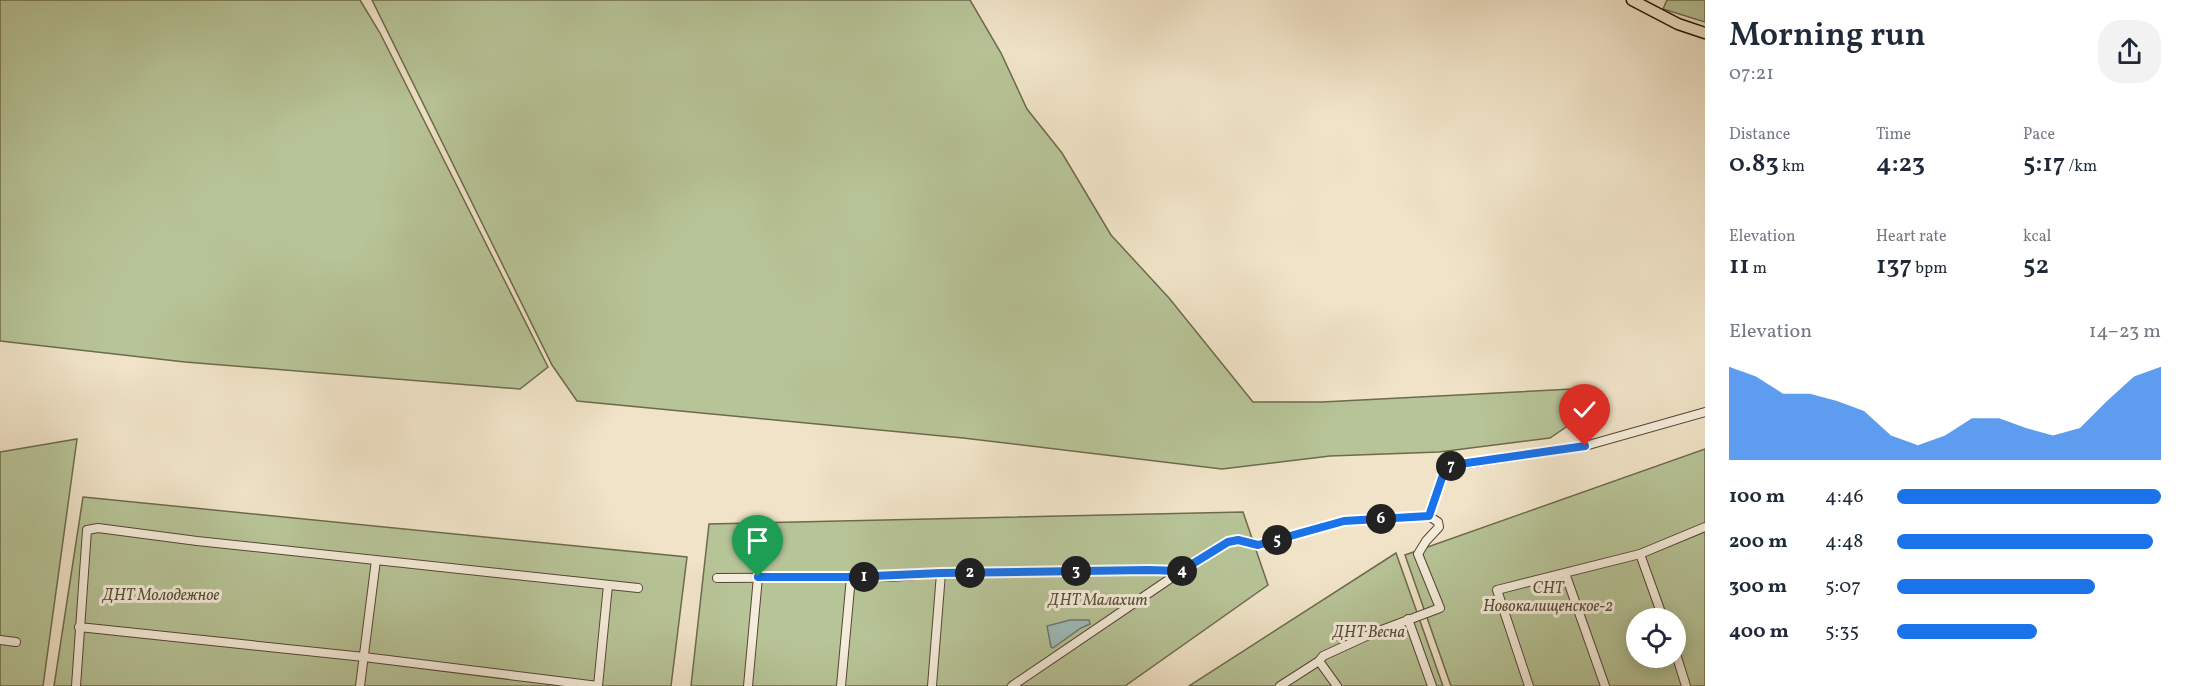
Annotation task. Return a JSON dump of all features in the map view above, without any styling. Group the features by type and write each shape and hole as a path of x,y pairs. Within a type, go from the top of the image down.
{"main road":[{"path":"1632,0 1677,24 1705,33"}],"street":[{"path":"1429,516 1446,466 1585,446 1705,412"},
{"path":"1012,686 1181,571 1228,542 1238,540 1258,545 1344,521 1429,516 1438,522 1439,527 1418,554 1440,608 1408,619 1323,656 1280,686"},
{"path":"1528,686 1497,590 1640,554 1705,527"},
{"path":"76,686 87,530 98,528 196,541 638,588"},
{"path":"1640,554 1659,608"},
{"path":"360,686 376,560"},
{"path":"717,578 1181,571"},
{"path":"932,686 941,573"},
{"path":"1565,573 1605,686"},
{"path":"748,686 758,577"},
{"path":"841,686 851,577"},
{"path":"80,627 364,657 598,686 608,585"},
{"path":"1408,619 1432,686"},
{"path":"0,640 16,642"},
{"path":"1319,660 1336,686"},
{"path":"1680,668 1686,686"}],"green space":[{"path":"0,0 360,0 380,33 548,367 520,389 185,362 0,341"},
{"path":"372,0 970,0 1001,53 1027,109 1062,153 1111,235 1169,298 1253,402 1322,402 1592,388 1607,399 1550,438 1439,452 1330,456 1222,469 963,438 577,401 552,365"},
{"path":"1667,0 1705,0 1705,22 1663,9"},
{"path":"77,439 43,686 0,686 0,452"},
{"name":"СНТ Новокалищенское-2","path":"1705,449 1705,686 1451,686 1405,555"},
{"name":"ДНТ Молодежное","path":"83,497 687,557 671,686 54,686"},
{"name":"ДНТ Малахит","path":"1243,512 1268,585 1125,686 691,686 709,524"},
{"name":"ДНТ Весна","path":"1396,553 1443,686 1189,686"}],"water":[{"path":"1070,620 1089,620 1090,624 1053,648 1051,647 1047,626"}],"route":[{"path":"758,577 891,577 941,573 1181,571 1228,542 1238,540 1258,545 1344,521 1429,516 1446,466 1585,446"}]}
